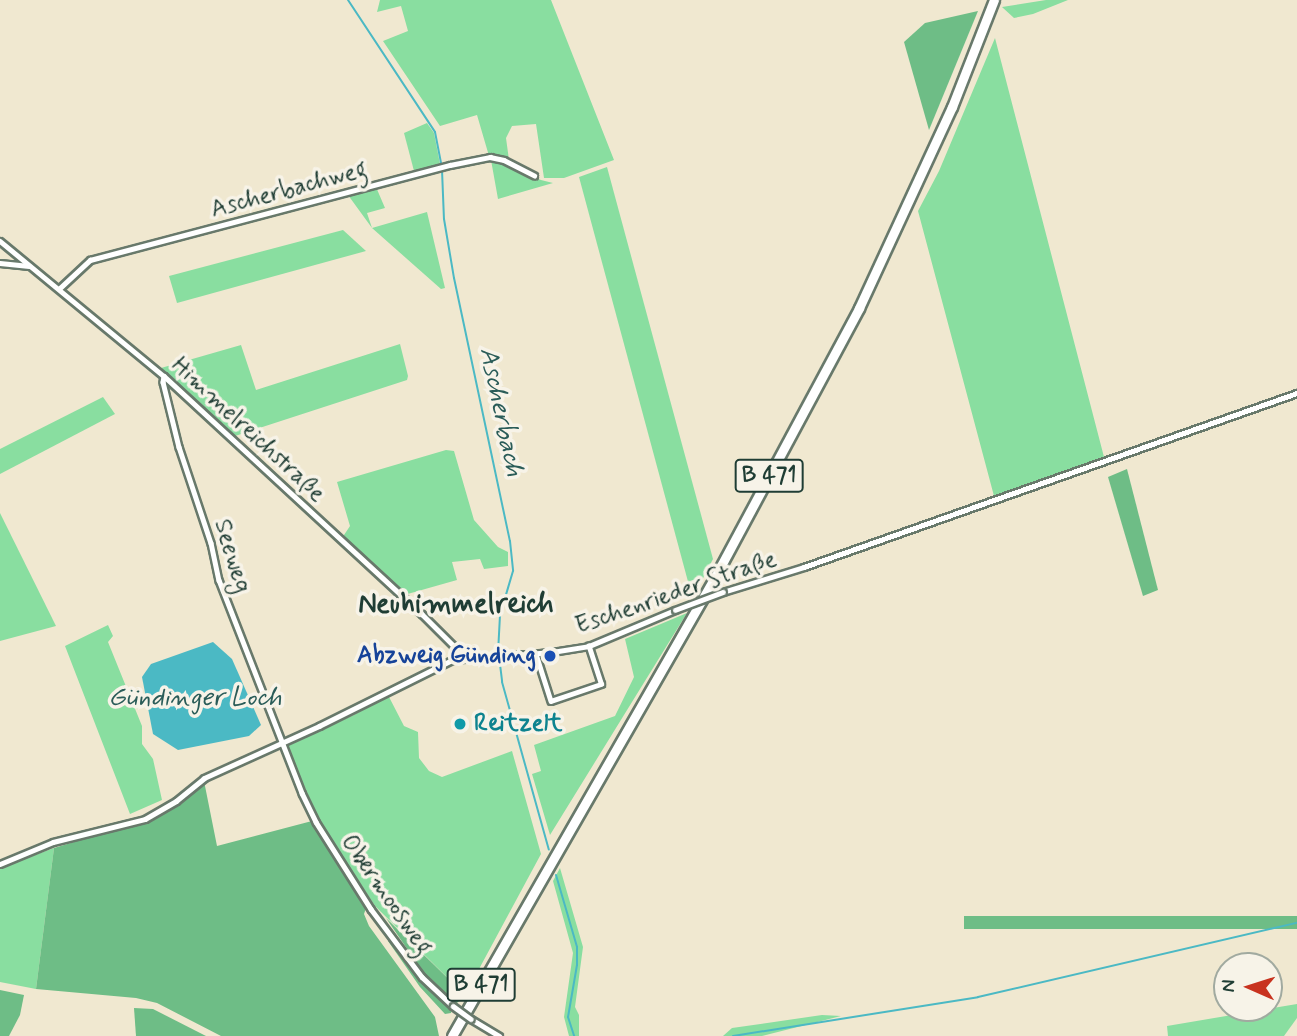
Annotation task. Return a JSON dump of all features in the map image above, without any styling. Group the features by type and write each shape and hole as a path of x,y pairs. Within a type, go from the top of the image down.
{"highway":[{"name":"B 471","path":"452,1036 715,577 859,308 952,107 994,0"}],"street":[{"name":"Ascherbachweg","path":"61,288 90,260 441,167 490,157 505,160 534,175"},
{"name":"Himmelreichstraße","path":"0,241 61,288 164,376 422,614 455,647 459,658"},
{"path":"0,263 30,266"},
{"name":"Seeweg","path":"164,376 179,447 211,543 219,580 282,743"},
{"name":"Eschenrieder Straße","path":"0,864 53,842 145,818 176,801 204,778 459,658 536,654 589,646 723,592 804,567 1297,393"},
{"path":"536,654 551,701 601,684 589,646"},
{"name":"Obermoosweg","path":"282,743 316,822 370,909 422,977 453,1006 499,1036"}],"green space":[{"path":"380,0 551,0 614,160 564,178 544,178 536,124 512,126 506,138 509,160 489,156 477,115 440,126 383,41 408,31 401,6 377,12"},
{"path":"1046,0 1068,0 1033,14 1014,18 1002,7"},
{"path":"978,11 929,130 904,42 925,23"},
{"path":"995,38 1104,457 994,496 918,211 939,171"},
{"path":"427,123 434,133 440,164 414,171 404,133"},
{"path":"491,160 541,180 553,183 498,199"},
{"path":"607,167 713,559 699,586 690,589 579,177"},
{"path":"376,187 385,208 367,213 372,228 348,195"},
{"path":"427,212 445,288 441,289 372,228"},
{"path":"343,230 366,251 177,303 169,276"},
{"path":"400,344 407,380 235,436 161,368 241,345 256,390"},
{"path":"103,397 115,414 0,474 0,449"},
{"path":"446,450 454,451 474,520 498,547 508,552 508,566 484,569 480,559 452,562 457,580 404,595 342,538 350,526 337,482"},
{"path":"1127,469 1158,590 1143,596 1108,477"},
{"path":"0,513 56,626 0,641"},
{"path":"687,613 550,835 532,774 541,771 534,745 615,716 634,677 625,639"},
{"path":"108,625 113,636 108,642 142,726 142,744 153,759 162,800 130,814 65,646"},
{"path":"388,695 404,726 418,732 419,758 429,771 442,777 512,751 541,854 465,995 375,906 320,822 286,745 354,715"},
{"path":"204,781 217,846 312,821 366,908 364,914 369,926 435,1017 439,1036 221,1036 157,1003 136,998 36,989 54,848 151,819"},
{"path":"54,848 36,989 0,982 0,868"},
{"path":"560,868 583,947 575,1007 579,1015 579,1036 569,1036 564,1017 573,953 553,881"},
{"path":"964,916 1297,916 1297,929 964,929"},
{"path":"386,918 465,995 456,1004 425,975"},
{"path":"389,937 421,979 452,1008 451,1013 445,1014 420,987 388,941"},
{"path":"0,990 24,995 20,1015 9,1036 0,1036"},
{"path":"1297,1004 1297,1018 1284,1036 1168,1036 1167,1026 1213,1018 1213,1022 1283,1022 1283,1006"},
{"path":"134,1008 153,1009 206,1036 136,1036"},
{"path":"822,1015 841,1016 762,1036 723,1036 732,1028"}],"water":[{"name":"Gündinger Loch","path":"213,642 232,659 261,725 249,736 178,750 153,734 142,677 151,664"}],"waterway":[{"name":"Ascherbach","path":"348,0 435,132 441,164"},
{"name":"Ascherbach","path":"442,170 444,219 454,278 510,541 513,571 500,615 498,648 502,682 549,850"},
{"name":"Ascherbach","path":"556,875 577,947 577,965 568,1017 574,1036"},
{"path":"733,1036 978,997 1297,923"}],"place":[{"name":"Abzweig Günding","path":"550,656"},
{"name":"Reitzelt","path":"460,724"}],"district":[{"name":"Neuhimmelreich","path":"456,605"}]}
